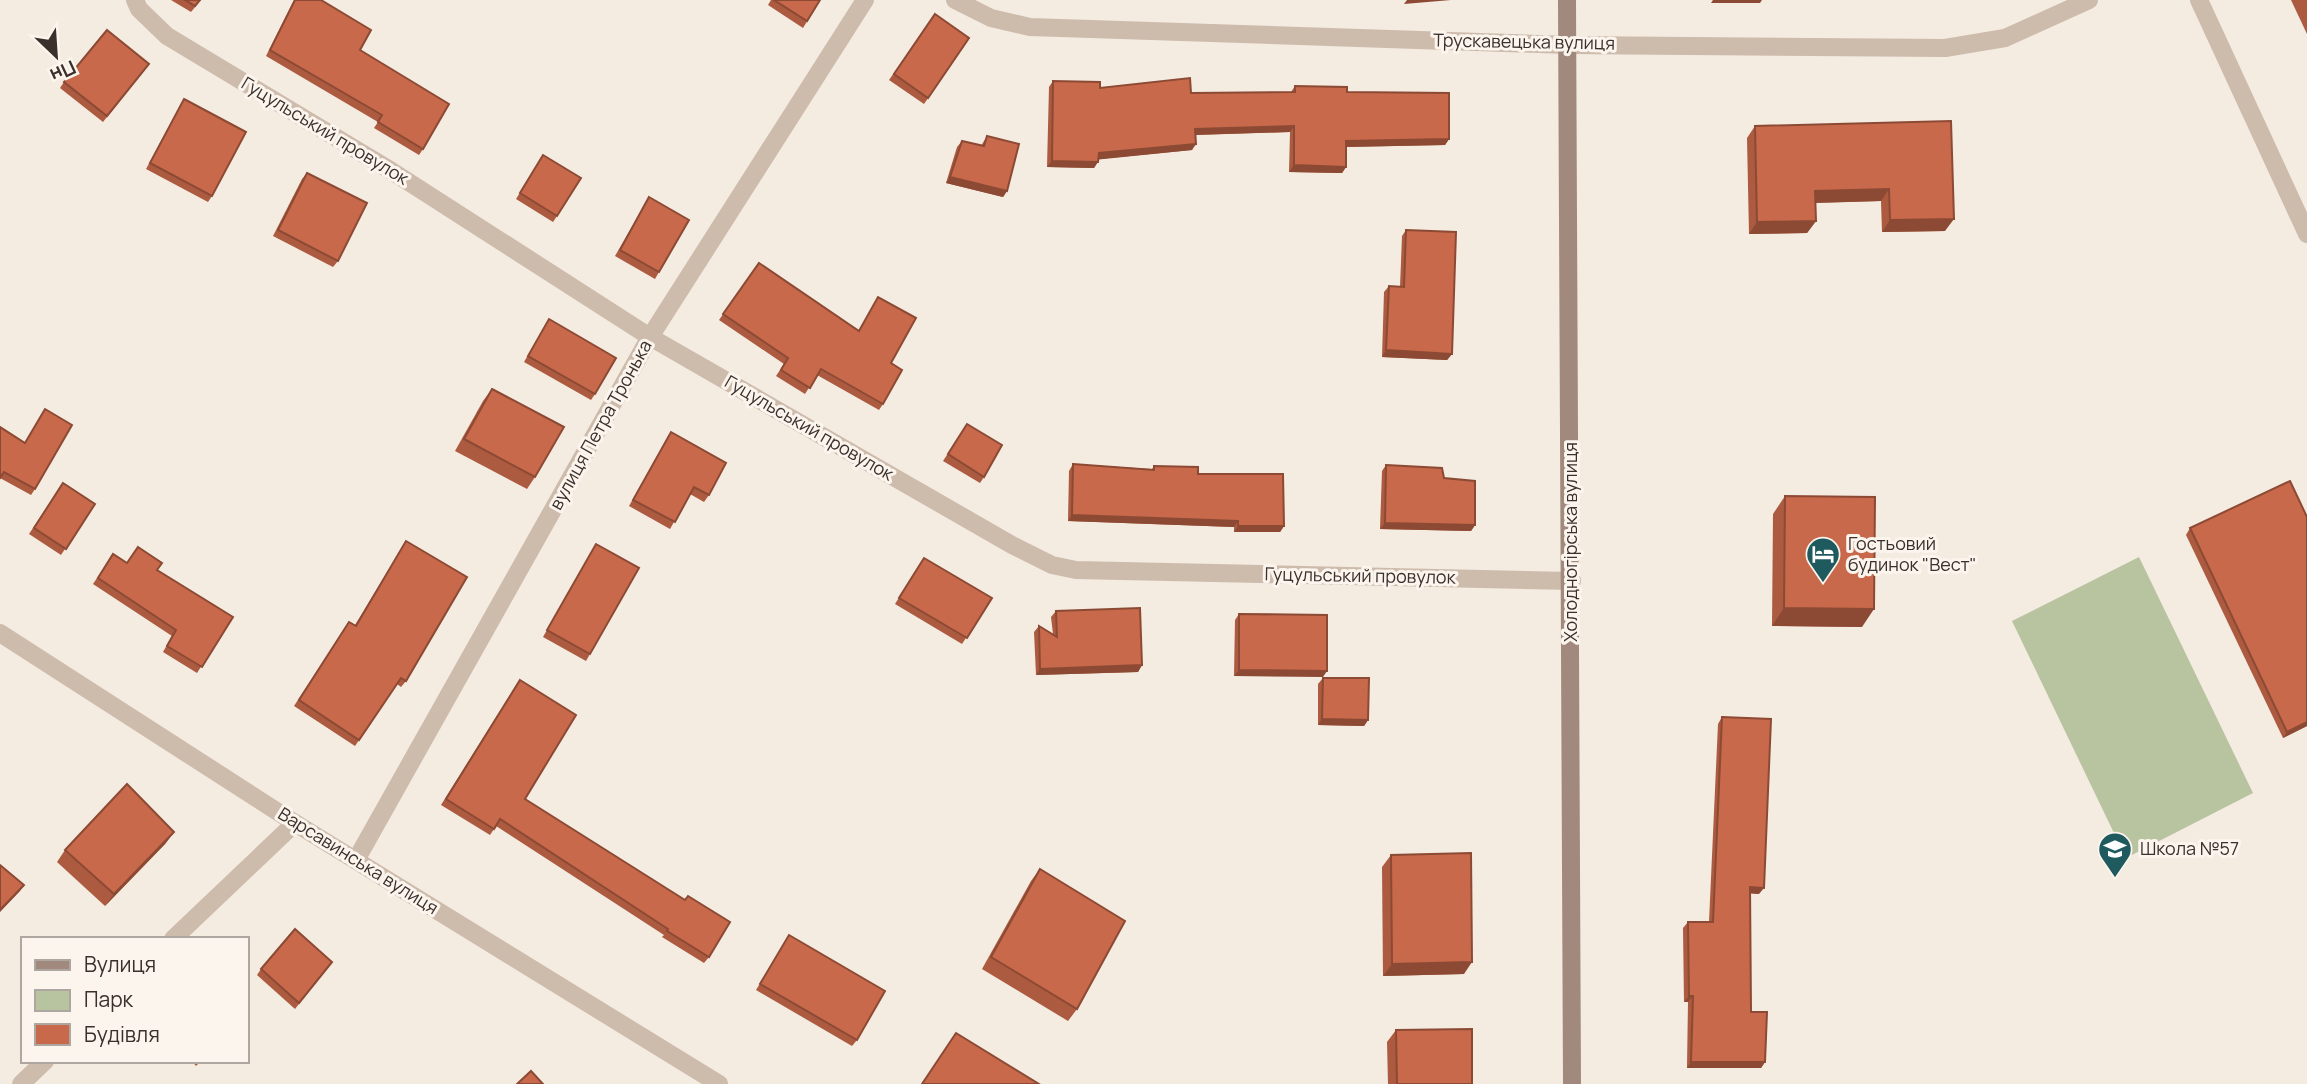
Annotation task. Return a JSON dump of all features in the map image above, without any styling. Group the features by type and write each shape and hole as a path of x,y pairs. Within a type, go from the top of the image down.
{"main road":[{"name":"Холодногірська вулиця","path":"1567,0 1572,582 1572,1084"}],"street":[{"name":"Гуцульський провулок","path":"135,0 139,9 167,36 390,170 650,337 1012,545 1052,565 1076,570 1572,582"},
{"name":"вулиця Петра Тронька","path":"356,860 650,337 865,0"},
{"name":"Трускавецька вулиця","path":"955,0 991,18 1030,27 1567,45 1945,48 2005,38 2089,0"},
{"path":"2199,0 2307,234"},
{"name":"Варсавинська вулиця","path":"0,633 295,823 710,1082"},
{"path":"175,937 295,823"},
{"path":"21,1084 43,1063"}],"green space":[{"path":"2139,557 2253,793 2126,858 2012,621"}],"building":[{"path":"185,0 200,0 195,6"},
{"path":"295,0 321,0 371,30 360,50 449,104 423,149 378,122 382,115 270,50"},
{"path":"774,0 820,0 807,21"},
{"path":"935,14 969,38 928,98 894,74"},
{"path":"107,30 149,64 107,116 64,82"},
{"path":"1190,78 1191,93 1295,92 1295,86 1347,87 1347,92 1449,93 1449,139 1346,141 1346,167 1294,165 1294,126 1195,129 1196,144 1099,153 1098,162 1052,161 1053,81 1100,82 1100,88"},
{"path":"184,99 246,132 212,196 150,163"},
{"path":"1951,121 1954,219 1890,220 1889,189 1815,191 1816,221 1757,222 1755,126"},
{"path":"987,136 1019,144 1007,191 950,177 962,141 984,146"},
{"path":"543,155 581,178 557,216 520,193"},
{"path":"307,173 367,203 338,261 278,230"},
{"path":"649,197 689,220 659,272 620,250"},
{"path":"1406,230 1456,232 1452,354 1386,350 1389,286 1404,287"},
{"path":"759,263 859,331 878,297 916,318 891,363 902,370 883,404 821,369 810,388 781,370 788,358 723,314"},
{"path":"549,319 616,358 595,394 528,356"},
{"path":"492,389 564,427 535,477 464,439"},
{"path":"45,409 72,425 35,489 4,472 0,478 0,427 25,443"},
{"path":"967,424 1002,445 984,477 948,454"},
{"path":"671,432 726,463 709,495 694,487 675,522 633,500"},
{"path":"1073,464 1154,470 1154,466 1198,467 1198,474 1283,474 1284,526 1238,526 1238,521 1072,515"},
{"path":"1386,465 1442,468 1444,478 1475,481 1475,525 1385,523"},
{"path":"2290,481 2307,517 2307,722 2287,732 2190,528"},
{"path":"63,483 95,504 66,549 34,528"},
{"path":"1785,496 1875,497 1874,609 1784,608"},
{"path":"406,541 467,577 406,681 401,678 359,740 299,700 349,622 356,626"},
{"path":"596,544 639,568 590,654 547,630"},
{"path":"138,547 162,563 157,570 233,617 202,667 167,646 176,630 98,578 113,554 127,563"},
{"path":"924,558 992,598 967,638 899,598"},
{"path":"1140,608 1142,665 1040,669 1039,626 1057,637 1056,611"},
{"path":"1239,614 1327,615 1327,671 1239,670"},
{"path":"1323,678 1369,678 1368,720 1322,719"},
{"path":"520,680 576,715 525,799 685,900 688,896 730,922 709,957 500,819 494,829 446,799"},
{"path":"1722,717 1771,719 1764,888 1750,887 1751,1012 1767,1012 1765,1062 1691,1062 1693,996 1689,996 1688,922 1713,922"},
{"path":"127,784 174,832 114,894 65,850"},
{"path":"1471,853 1472,962 1392,964 1391,855"},
{"path":"0,865 24,885 0,910"},
{"path":"1040,869 1125,921 1077,1009 991,957"},
{"path":"295,929 332,962 299,1003 261,969"},
{"path":"789,935 885,991 857,1040 760,984"},
{"path":"1472,1029 1472,1084 1397,1084 1396,1030"},
{"path":"956,1033 1039,1084 922,1084"},
{"path":"531,1071 543,1084 517,1084"}],"place":[{"name":"Гостьовий будинок \"Вест\"","path":"1823,584"},
{"name":"Школа №57","path":"2115,879"}]}
